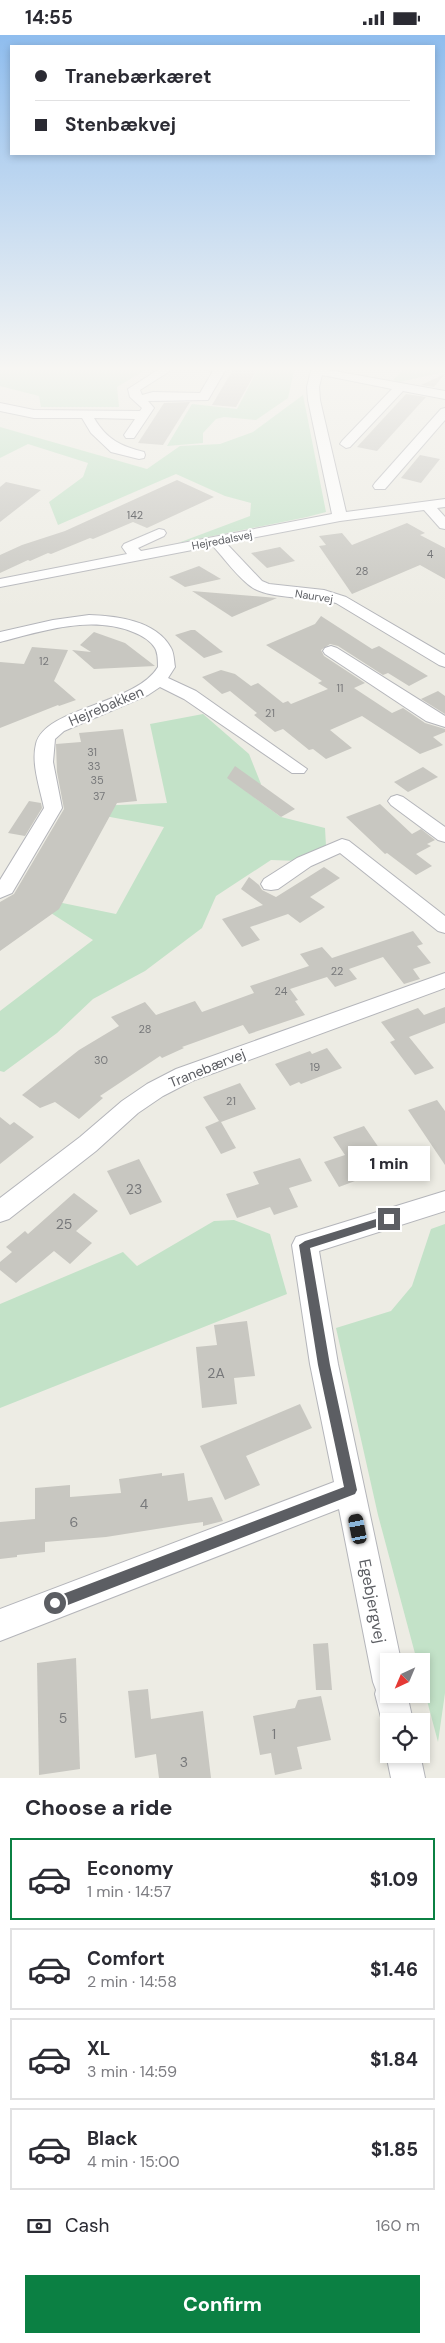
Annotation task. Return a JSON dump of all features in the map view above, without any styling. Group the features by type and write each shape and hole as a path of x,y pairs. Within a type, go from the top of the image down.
{"street":[{"path":"114,447 139,455"},
{"path":"324,447 340,517"},
{"path":"380,486 414,447"},
{"name":"Hejredalsvej","path":"0,583 340,517 445,503"},
{"path":"427,505 445,525"},
{"path":"137,556 129,547 159,533"},
{"name":"Naurvej","path":"216,541 261,586 277,591 324,595 341,600 445,661"},
{"name":"Hejrebakken","path":"0,637 73,621 106,620 121,623 148,633 158,641 164,650 166,660 165,670 158,680 139,694 69,721 47,736 43,745 53,808 5,888 0,891"},
{"path":"331,651 432,717 445,722"},
{"name":"Hejrebakken","path":"158,680 190,695 298,769"},
{"path":"397,801 445,836"},
{"path":"271,884 304,862 342,845 445,926"},
{"name":"Tranebærvej","path":"0,1212 88,1144 130,1107 155,1090 184,1075 351,1016 445,980"},
{"name":"Egebjergvej","path":"383,1653 324,1365 305,1245 445,1201"},
{"path":"0,1625 351,1490"},
{"path":"405,1763 408,1778"}],"green space":[{"path":"0,447 21,447 0,458"},
{"path":"39,447 71,447 147,469 178,447 313,447 326,512 178,543 250,516 251,503 225,496 176,474 58,525 49,502 83,477 88,463"},
{"path":"203,714 249,754 261,784 247,792 281,817 325,828 326,846 299,861 271,860 216,896 202,928 145,971 93,999 57,1033 4,1072 0,1071 0,1011 93,940 40,906 43,899 116,914 164,827 94,814 95,806 167,803 150,724"},
{"path":"234,1220 270,1234 287,1294 0,1408 0,1304 123,1252 137,1266 214,1221"},
{"path":"445,1224 445,1693 438,1742 428,1703 430,1703 430,1653 415,1653 378,1515 336,1328 391,1311 412,1286 431,1229"}],"building":[{"path":"359,447 380,447 377,451"},
{"path":"420,455 440,459 421,483 401,478"},
{"path":"177,480 214,497 147,528 133,522 93,539 90,538 51,554 48,553 30,561 28,560 0,573 0,555 22,545 65,531"},
{"path":"6,482 41,490 0,522 0,487"},
{"path":"407,523 425,533 420,535 445,548 445,579 420,565 352,594 319,546 326,545 319,536 342,533 352,545"},
{"path":"280,547 295,561 267,568 251,553"},
{"path":"199,566 221,579 185,587 169,577"},
{"path":"192,591 277,598 232,617"},
{"path":"321,616 372,649 379,646 428,676 409,686 388,673 383,675 338,646 330,644 321,650 324,656 365,683 354,688 392,713 403,708 425,723 445,729 445,732 433,737 443,745 420,754 362,716 330,730 352,748 326,759 313,749 309,750 283,729 275,732 254,715 257,713 230,691 222,694 202,677 221,670 235,674 251,686 258,683 283,703 288,701 291,704 328,689 318,683 322,681 266,645 315,624"},
{"path":"195,630 223,652 204,658 175,635"},
{"path":"94,632 125,643 155,666 94,669 72,650 91,652 80,645"},
{"path":"32,647 68,650 54,681 76,700 58,705 0,728 0,662 24,664"},
{"path":"438,691 445,696 445,714 421,699"},
{"path":"123,729 137,801 117,803 59,909 0,951 0,902 14,894 64,809 57,772 56,744 81,742 79,733"},
{"path":"235,766 295,809 281,817 227,778"},
{"path":"423,767 438,777 408,792 394,782"},
{"path":"29,801 41,803 42,808 25,836 8,833"},
{"path":"380,804 412,834 421,829 435,840 427,844 431,846 416,854 432,866 416,875 387,853 385,854 346,817"},
{"path":"324,867 340,878 310,897 325,907 300,923 288,914 250,927 260,940 242,947 222,919 263,905 241,889 249,877 262,890 276,897"},
{"path":"413,931 423,944 417,946 431,963 413,969 420,979 404,984 383,957 349,969 357,979 335,987 327,977 290,989 298,1000 295,1001 305,1015 249,1034 243,1025 182,1047 184,1048 162,1058 160,1056 100,1096 103,1098 79,1119 55,1102 40,1108 22,1095 79,1050 119,1026 111,1017 145,1002 156,1015 195,1001 202,1012 254,993 250,986 309,966 300,954 322,947 332,958"},
{"path":"445,1007 445,1023 409,1037 434,1068 415,1075 390,1042 395,1040 381,1022 418,1008 424,1015"},
{"path":"327,1048 342,1068 301,1084 299,1082 290,1086 275,1064 310,1051 312,1054"},
{"path":"240,1083 256,1109 221,1122 236,1148 221,1154 205,1127 219,1121 203,1097"},
{"path":"437,1100 445,1111 445,1165 408,1110"},
{"path":"0,1117 10,1125 14,1122 34,1137 0,1164"},
{"path":"364,1126 392,1167 339,1187 324,1162 345,1155 333,1137"},
{"path":"300,1158 312,1181 289,1188 298,1207 274,1215 270,1207 237,1218 226,1194 259,1184 253,1172"},
{"path":"139,1159 162,1202 130,1215 107,1171"},
{"path":"74,1193 98,1211 76,1231 92,1243 70,1264 54,1251 16,1283 0,1270 0,1262 12,1252 6,1247 25,1231 28,1234"},
{"path":"247,1321 255,1376 234,1378 237,1404 202,1408 196,1347 217,1345 214,1325"},
{"path":"300,1404 312,1428 246,1456 260,1485 225,1500 200,1446"},
{"path":"162,1473 162,1476 184,1473 188,1501 212,1497 223,1521 203,1526 203,1522 106,1537 45,1542 45,1552 0,1559 0,1522 35,1519 35,1488 70,1485 70,1497 121,1493 119,1479"},
{"path":"328,1643 332,1690 316,1690 313,1644"},
{"path":"76,1658 80,1769 39,1775 37,1663"},
{"path":"148,1689 151,1719 203,1711 211,1778 159,1778 156,1754 135,1758 128,1691"},
{"path":"321,1696 331,1740 297,1747 302,1769 275,1775 271,1753 260,1755 253,1716 295,1708 298,1700"}],"route":[{"path":"55,1603 351,1490 324,1365 305,1245 389,1219"}]}
